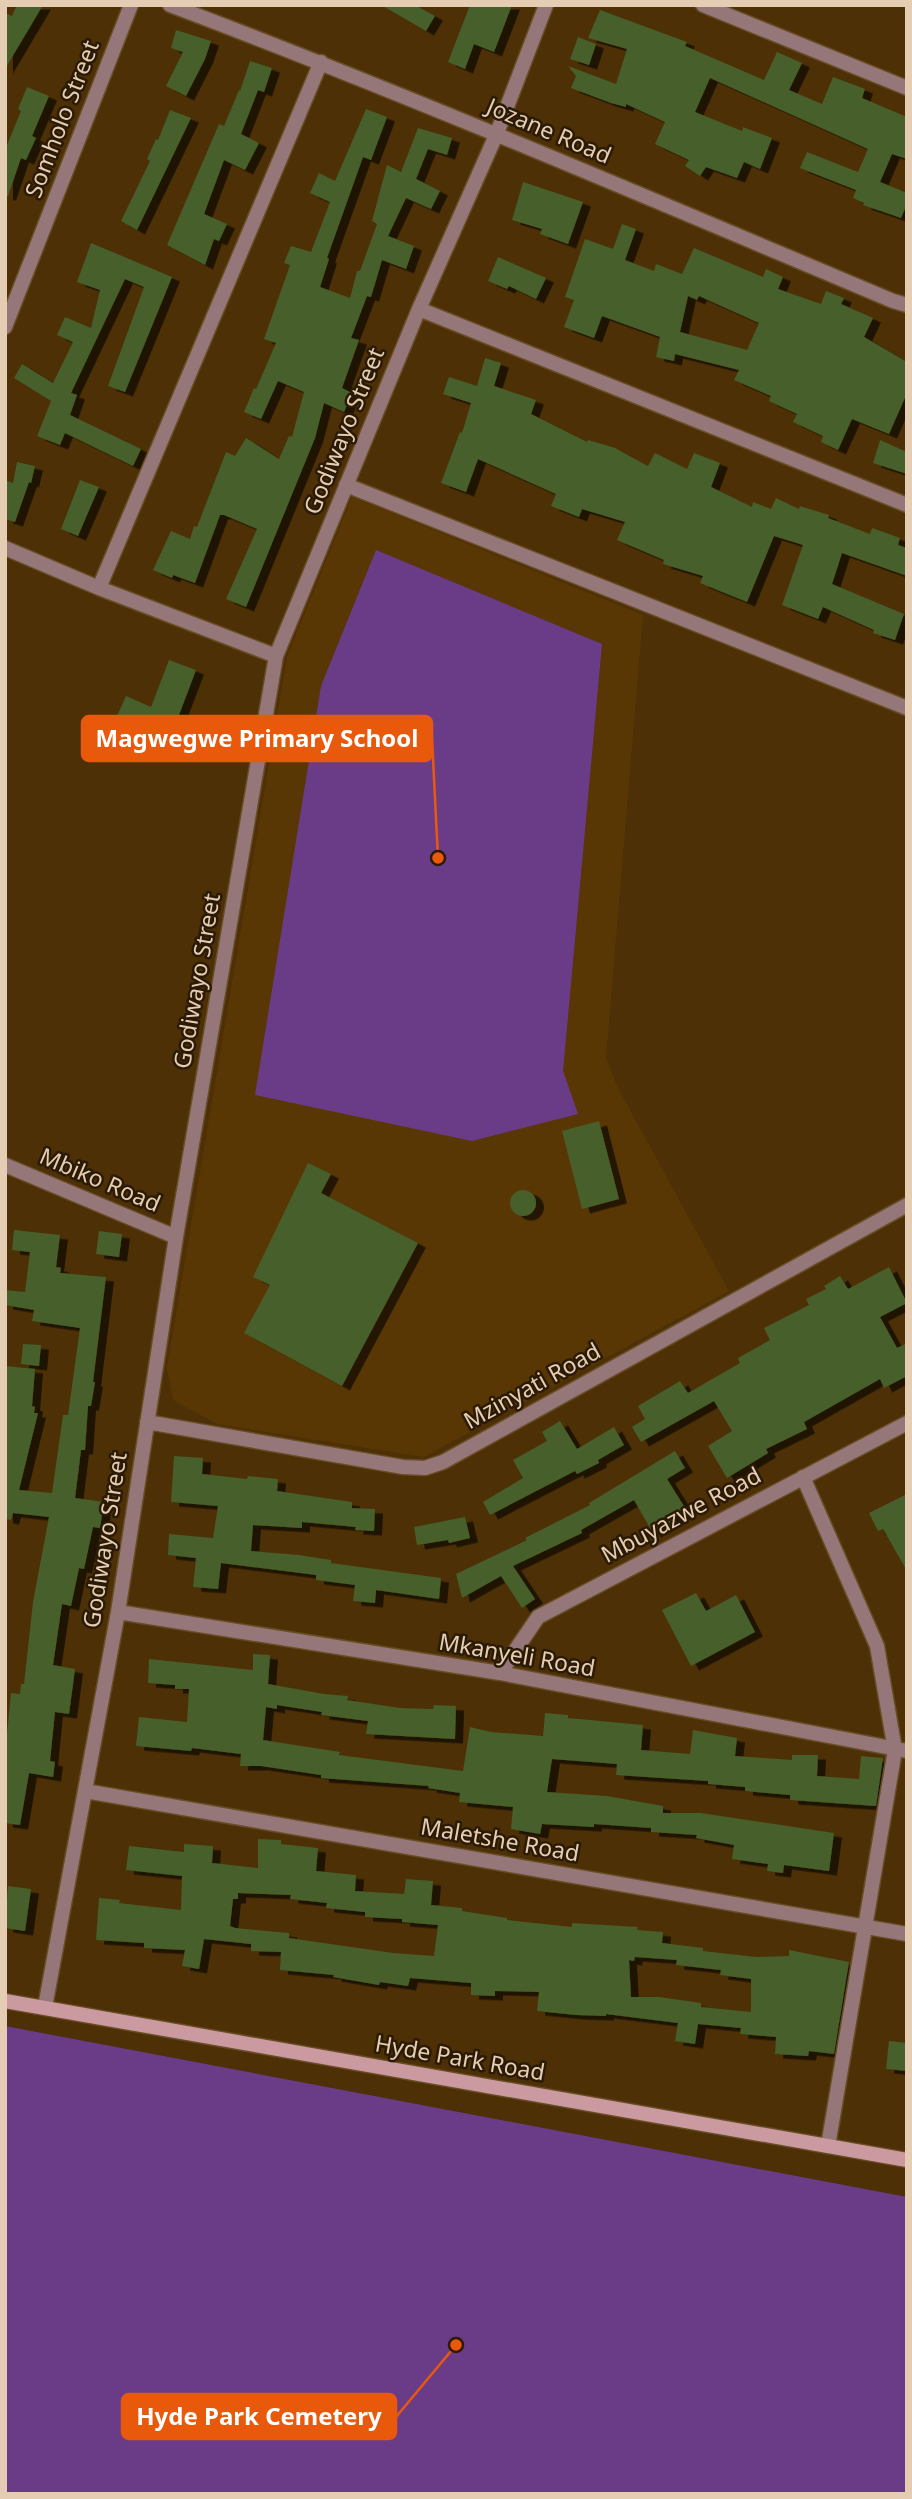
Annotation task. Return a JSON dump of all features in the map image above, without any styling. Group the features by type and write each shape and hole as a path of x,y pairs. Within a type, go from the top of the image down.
{"street":[{"name":"Somholo Street","path":"5,327 131,5"},
{"name":"Jozane Road","path":"170,5 497,133 907,305"},
{"name":"Godiwayo Street","path":"45,2007 118,1612 176,1237 276,656 419,309 497,133 546,5"},
{"path":"703,5 907,88"},
{"path":"99,587 321,62"},
{"path":"419,309 907,505"},
{"path":"346,485 907,708"},
{"path":"5,548 276,656"},
{"name":"Mbiko Road","path":"5,1165 176,1237"},
{"name":"Mzinyati Road","path":"147,1422 425,1468 455,1455 907,1205"},
{"name":"Mbuyazwe Road","path":"500,1674 538,1617 907,1423"},
{"path":"803,1477 877,1646 901,1751 828,2147"},
{"name":"Mkanyeli Road","path":"118,1612 500,1674 901,1751"},
{"name":"Maletshe Road","path":"85,1791 907,1934"},
{"name":"Hyde Park Road","path":"5,2000 907,2160"}],"shaded area":[{"path":"352,497 643,615 606,1058 618,1088 729,1291 424,1457 217,1424 173,1400 167,1368 287,657"},
{"path":"376,550 602,644 563,1071 578,1114 472,1141 255,1095 321,686"},
{"path":"5,2026 907,2197 907,2494 5,2494"}],"building":[{"path":"17,5 43,5 5,69 5,13 12,16"},
{"path":"381,5 415,5 435,16 426,31"},
{"path":"470,5 512,5 494,52 474,44 465,69 448,62"},
{"path":"600,10 687,42 685,46 764,80 777,52 802,63 789,90 822,104 833,77 865,89 862,98 907,117 907,159 892,154 880,182 907,193 907,204 901,218 863,205 864,203 853,198 856,190 800,168 807,152 858,172 868,149 710,78 695,112 742,131 743,127 772,138 760,169 744,162 737,178 706,167 700,176 685,166 689,160 655,144 665,122 626,104 626,107 611,103 571,88 576,76 568,66 616,84 627,49 588,38"},
{"path":"176,30 211,41 186,96 166,86 183,52 171,48"},
{"path":"578,37 596,44 589,65 570,59"},
{"path":"250,61 272,68 264,92 258,90 241,134 259,143 245,170 224,160 204,214 227,224 219,241 214,239 205,265 167,245 219,124 224,126 240,91"},
{"path":"27,87 49,96 32,136 36,138 26,160 21,158 8,196 5,196 5,150 21,111 18,109"},
{"path":"366,109 387,117 371,160 363,157 327,258 329,259 320,287 350,298 357,271 360,271 377,224 372,221 387,165 401,172 418,128 452,138 447,155 428,149 416,179 440,191 431,209 406,198 388,236 414,246 406,269 382,260 371,297 367,296 351,338 359,340 342,388 352,393 344,412 324,403 315,438 246,607 226,599 257,529 224,515 220,515 195,583 153,570 171,531 190,539 226,452 235,456 246,438 279,459 289,436 292,437 304,392 278,381 261,419 244,412 276,343 264,339 290,265 284,263 291,246 311,252 330,202 310,193 319,173 335,181"},
{"path":"170,110 191,118 137,230 121,221 150,161 147,159"},
{"path":"523,182 583,202 568,244 540,234 542,229 512,220"},
{"path":"622,224 636,229 625,260 654,271 656,264 682,274 694,248 763,277 766,269 783,277 778,289 821,304 826,291 844,298 841,304 873,318 864,337 907,362 907,393 889,434 852,419 838,450 821,442 823,436 793,422 797,414 769,401 771,396 734,380 739,370 675,354 674,361 656,357 660,337 602,316 594,338 564,327 574,300 565,297 585,239 613,249","holes":["688,296 697,300 699,296 759,323 747,350 680,332"]},
{"path":"91,243 172,277 125,392 108,386 144,287 125,279 71,393 77,395 70,415 141,449 133,466 65,433 60,445 37,436 51,401 14,378 22,364 53,383 73,342 57,335 65,317 91,328 100,290 77,282"},
{"path":"498,257 546,278 536,299 509,286 507,289 488,281"},
{"path":"485,358 501,363 494,386 536,400 531,414 587,442 588,440 615,448 648,466 655,453 687,469 694,453 720,463 711,487 752,507 753,502 771,509 776,498 799,509 800,506 829,515 828,518 870,534 872,528 900,538 898,545 907,548 907,576 842,553 832,584 904,614 895,640 873,633 874,630 823,607 818,619 782,605 803,545 774,536 747,602 700,583 703,576 663,564 664,560 617,540 625,522 582,509 579,517 551,506 556,494 478,459 466,492 441,483 460,432 462,433 471,403 443,394 449,377 477,386"},
{"path":"880,440 907,452 907,474 873,463"},
{"path":"17,462 35,466 15,522 5,519 5,480 13,483"},
{"path":"80,480 99,487 78,536 61,529"},
{"path":"169,660 196,670 171,736 117,716 126,696 151,707"},
{"path":"599,1121 619,1199 582,1209 562,1131"},
{"path":"308,1163 331,1174 321,1193 418,1243 342,1386 244,1333 270,1285 253,1277"},
{"path":"523,1190 532,1194 536,1203 532,1212 523,1216 514,1212 510,1203 514,1194"},
{"path":"14,1230 60,1235 56,1267 61,1268 60,1273 106,1277 95,1382 91,1406 88,1406 85,1450 81,1450 75,1498 104,1502 100,1528 93,1527 84,1569 79,1568 71,1606 62,1604 53,1665 75,1669 69,1714 55,1712 50,1761 55,1762 53,1777 29,1773 20,1825 5,1823 5,1754 11,1693 20,1694 21,1684 24,1684 33,1602 49,1517 13,1513 11,1520 5,1519 5,1366 35,1369 32,1406 35,1407 34,1413 38,1413 19,1490 52,1493 63,1415 68,1415 80,1328 32,1321 34,1310 5,1305 5,1290 25,1292 30,1252 12,1250"},
{"path":"99,1231 122,1234 119,1257 96,1254"},
{"path":"889,1267 907,1303 880,1317 897,1348 907,1343 907,1376 884,1388 880,1379 804,1422 807,1429 766,1449 768,1453 727,1478 708,1446 732,1431 714,1401 641,1442 632,1427 645,1419 638,1406 680,1381 688,1393 740,1363 738,1358 770,1340 764,1328 809,1305 806,1299 826,1289 824,1286 840,1276 848,1289"},
{"path":"23,1344 41,1345 39,1366 21,1364"},
{"path":"560,1421 577,1449 614,1427 624,1445 598,1460 599,1463 577,1474 575,1471 490,1515 483,1502 523,1478 513,1460 547,1441 542,1432"},
{"path":"675,1451 685,1468 667,1479 687,1511 669,1524 653,1533 634,1500 581,1530 582,1533 513,1566 535,1599 522,1608 501,1576 462,1598 456,1574 527,1540 525,1538 590,1505 589,1503"},
{"path":"174,1456 203,1458 202,1474 278,1479 277,1491 352,1502 352,1508 375,1509 374,1531 302,1522 302,1528 253,1525 251,1551 299,1555 331,1560 331,1563 441,1578 439,1599 376,1590 375,1603 353,1601 355,1585 316,1580 316,1575 221,1563 218,1589 193,1587 196,1558 168,1555 169,1534 213,1538 218,1506 171,1502"},
{"path":"907,1494 907,1571 883,1529 878,1531 869,1513"},
{"path":"465,1517 470,1538 449,1543 448,1540 417,1545 414,1527"},
{"path":"696,1593 706,1611 736,1595 755,1632 691,1666 662,1610"},
{"path":"253,1654 270,1655 268,1684 348,1696 347,1700 400,1708 433,1709 434,1705 456,1706 455,1739 366,1734 368,1721 321,1715 322,1712 277,1705 277,1709 266,1707 263,1740 340,1752 339,1755 463,1771 470,1727 491,1732 543,1736 545,1713 568,1715 568,1718 643,1725 641,1750 690,1754 693,1730 737,1738 735,1756 792,1760 792,1755 818,1755 817,1776 859,1779 861,1756 883,1758 876,1806 790,1800 790,1795 745,1791 745,1787 708,1784 708,1781 616,1775 617,1764 552,1759 547,1792 607,1796 663,1806 663,1813 701,1813 834,1833 829,1871 784,1865 783,1873 767,1871 768,1864 732,1859 734,1845 696,1838 697,1835 594,1824 594,1827 542,1824 540,1834 511,1829 513,1807 459,1802 460,1793 428,1788 429,1786 321,1778 321,1775 261,1766 240,1766 241,1754 192,1748 191,1751 136,1746 139,1717 187,1722 189,1689 148,1683 149,1659 253,1670"},
{"path":"258,1839 281,1840 281,1844 318,1848 316,1871 356,1875 355,1891 404,1894 406,1879 433,1881 431,1905 462,1908 462,1911 507,1920 572,1927 572,1923 638,1927 637,1930 663,1932 662,1943 703,1948 703,1951 756,1957 789,1956 789,1950 849,1962 834,2054 809,2051 808,2056 775,2054 776,2037 740,2034 741,2028 698,2024 695,2044 675,2041 678,2023 606,2014 576,2015 537,2011 539,1992 495,1991 495,1996 471,1995 471,1983 410,1978 408,1986 380,1982 379,1985 333,1977 334,1975 280,1970 281,1952 251,1951 251,1944 204,1939 199,1969 182,1966 185,1950 144,1948 144,1943 96,1940 99,1898 181,1910 182,1876 126,1870 129,1846 184,1852 184,1844 213,1846 212,1863 258,1868","holes":["238,1893 291,1895 290,1899 327,1903 326,1908 365,1912 365,1917 438,1925 434,1956 393,1953 289,1938 289,1933 235,1928 230,1926 233,1899 238,1899","635,1957 677,1960 676,1965 721,1970 720,1975 751,1979 751,2012 701,2007 701,2003 659,1997 631,1997 629,1960 634,1961"]},
{"path":"8,1886 31,1889 25,1931 5,1928"},
{"path":"889,2041 907,2043 907,2071 886,2069"}],"place":[{"name":"Magwegwe Primary School","path":"438,858"},
{"name":"Hyde Park Cemetery","path":"456,2345"}]}
